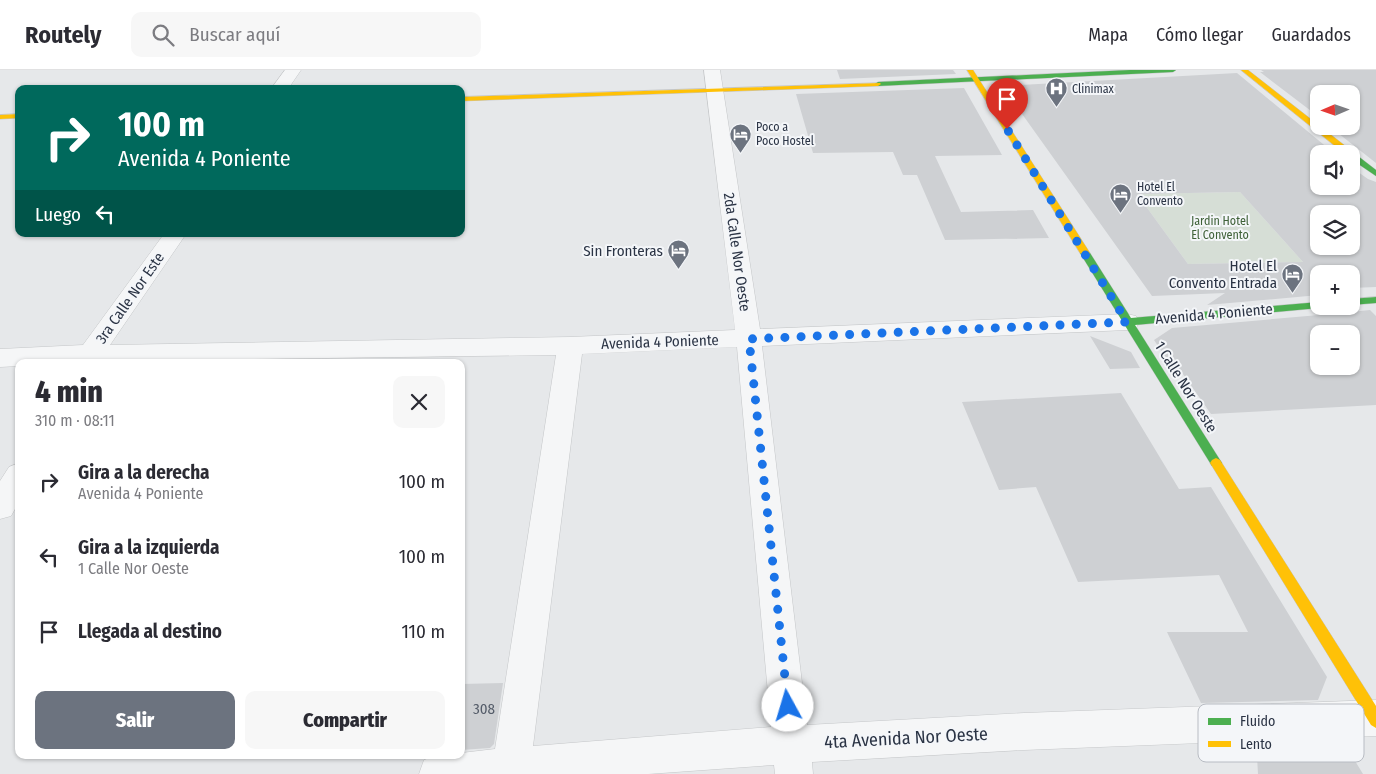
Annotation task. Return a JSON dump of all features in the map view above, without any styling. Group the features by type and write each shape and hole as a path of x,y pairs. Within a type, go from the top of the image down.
{"street":[{"path":"282,85 293,70"},
{"name":"1 Calle Nor Oeste","path":"970,70 1376,719"},
{"path":"465,99 714,80 977,81 1173,70"},
{"path":"1244,70 1340,145"},
{"name":"2da Calle Nor Oeste","path":"714,80 749,339 793,759"},
{"path":"0,117 15,116"},
{"path":"1360,161 1376,174"},
{"name":"3ra Calle Nor Este","path":"87,358 173,237"},
{"path":"1360,301 1376,300"},
{"name":"Avenida 4 Poniente","path":"0,358 87,358 570,346 749,339 1127,322 1310,306"},
{"path":"511,767 570,346"},
{"path":"0,507 15,482"},
{"name":"4ta Avenida Nor Oeste","path":"438,774 511,767 793,759 1082,729 1198,725"}],"green space":[{"name":"Jardin Hotel El Convento","path":"1240,192 1303,262 1188,264 1137,194"}],"building":[{"path":"837,70 953,70 956,74 840,79"},
{"path":"1261,70 1376,70 1376,163 1360,150 1360,145 1353,145 1340,135 1360,135 1360,85 1310,85 1310,110 1260,72 1264,72"},
{"path":"1237,73 1324,145 1310,145 1310,195 1360,195 1360,173 1376,182 1376,287 1360,288 1360,265 1310,265 1310,296 1207,305 1225,293 1152,296 1002,86","holes":["1240,192 1303,262 1188,264 1137,194"]},
{"path":"964,88 1002,155 935,156 961,212 1033,210 1049,238 945,240 917,175 903,175 893,152 813,153 796,94"},
{"path":"1370,310 1376,316 1376,405 1211,414 1178,367 1172,367 1154,340 1172,328 1319,315 1360,315 1360,311"},
{"path":"1090,336 1131,352 1140,368 1110,369"},
{"path":"1121,393 1179,489 1211,487 1327,677 1318,700 1201,703 1167,632 1248,632 1219,575 1078,582 1036,487 999,490 962,402"},
{"path":"503,683 494,744 490,748 465,750 465,684"},
{"path":"1257,762 1356,762 1363,774 1258,774"}],"traffic: fast":[{"path":"878,84 1173,70"},
{"path":"1360,162 1376,174"},
{"path":"1085,253 1216,463"},
{"path":"1360,301 1376,300"},
{"path":"1127,322 1310,306"}],"traffic: slow":[{"path":"970,70 1085,253"},
{"path":"1244,70 1339,145"},
{"path":"465,99 878,84"},
{"path":"0,117 15,116"},
{"path":"1216,463 1376,720"}],"place":[{"name":"Clinimax","path":"1056,108"},
{"name":"Poco a Poco Hostel","path":"740,153"},
{"name":"Hotel El Convento","path":"1121,213"},
{"name":"Sin Fronteras","path":"679,270"},
{"name":"Hotel El Convento Entrada","path":"1293,294"}],"route":[{"path":"788,706 749,339 1127,322 1007,129"}]}
